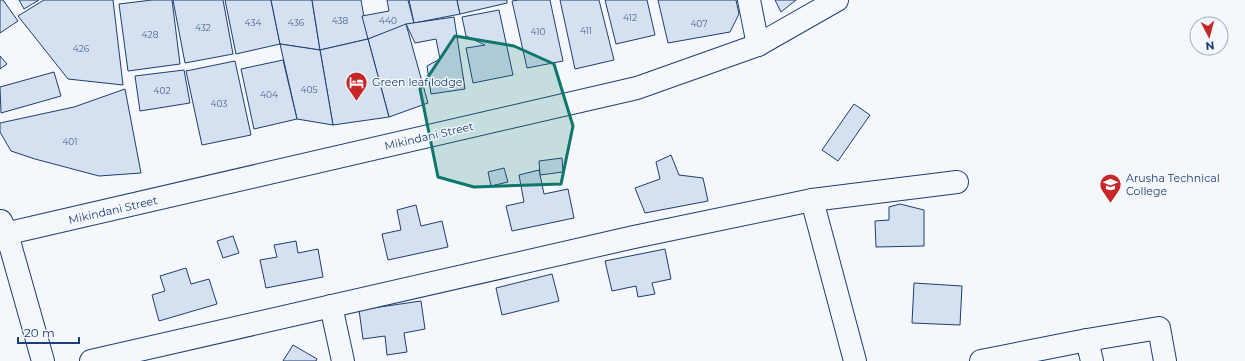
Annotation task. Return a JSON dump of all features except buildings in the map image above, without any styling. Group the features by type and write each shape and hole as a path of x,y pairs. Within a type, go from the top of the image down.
{"street":[{"path":"749,0 758,45"},
{"name":"Mikindani Street","path":"2,230 637,88 758,45 837,0"},
{"path":"91,361 634,237 812,200 957,182"},
{"path":"812,200 855,361"},
{"path":"2,230 44,361"},
{"path":"331,306 343,361"},
{"path":"981,361 1159,328 1165,361"},
{"path":"1088,340 1092,361"}],"highlighted area":[{"path":"455,36 514,46 554,64 573,126 561,184 474,187 438,177 420,89"}],"place":[{"name":"Green leaf lodge","path":"357,102"},
{"name":"Arusha Technical College","path":"1110,204"}]}
